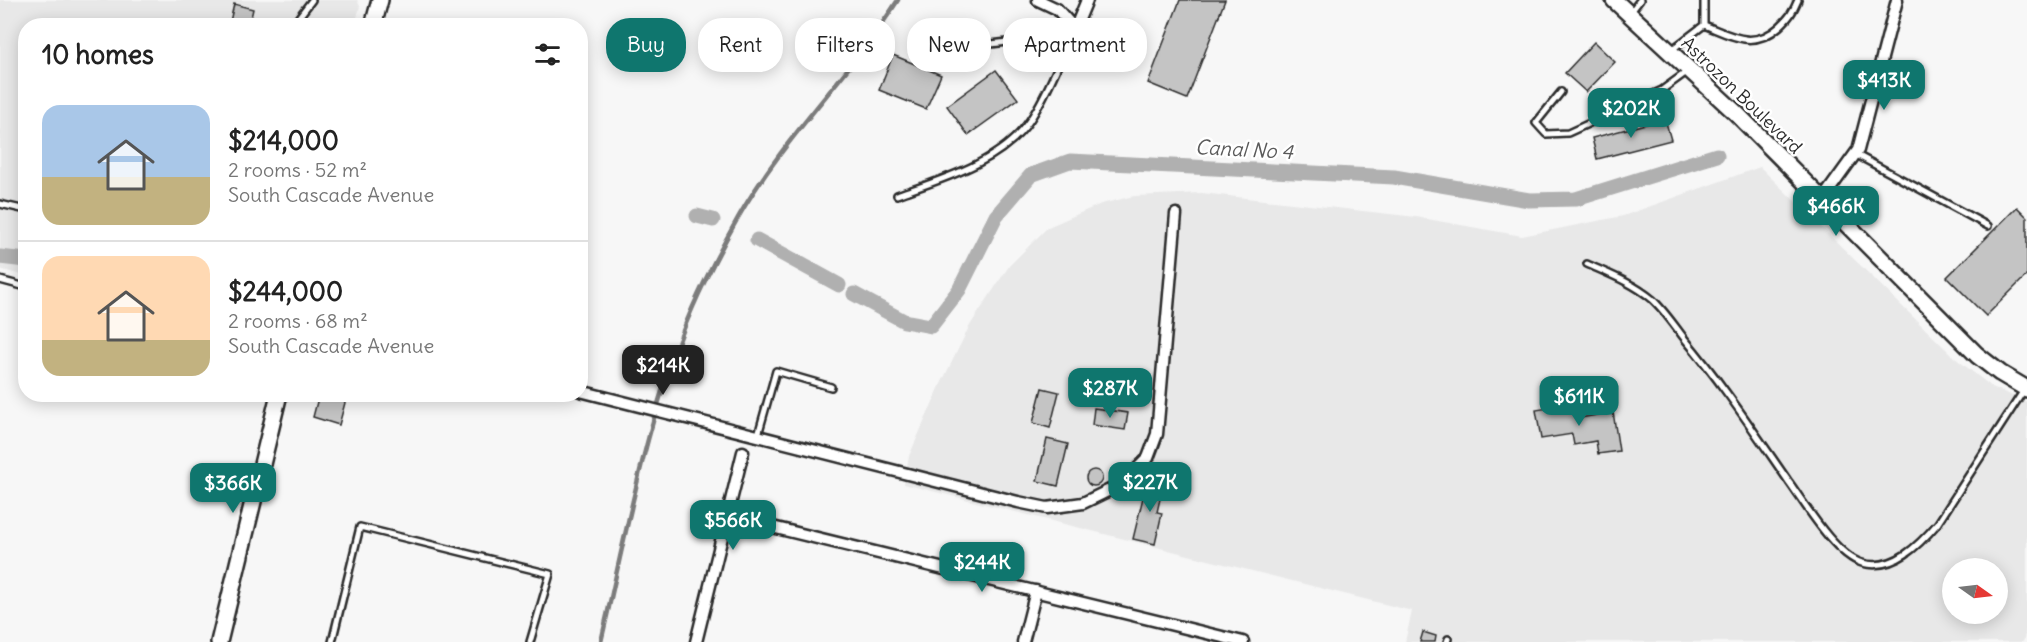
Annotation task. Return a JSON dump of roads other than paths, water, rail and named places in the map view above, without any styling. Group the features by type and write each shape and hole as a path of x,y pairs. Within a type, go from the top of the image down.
{"main road":[{"path":"376,18 380,0"},
{"name":"Astrozon Boulevard","path":"1614,0 1822,200 1977,355 2026,389"},
{"path":"219,642 277,402"}],"street":[{"path":"1038,0 1057,9 1065,18"},
{"path":"1080,18 1087,0"},
{"path":"1822,200 1855,154 1863,136 1897,0"},
{"path":"588,393 1047,508 1083,503 1122,484 1148,459 1157,434 1176,214"},
{"path":"696,642 743,452"},
{"path":"727,516 1243,642"},
{"path":"1023,642 1036,591"}],"lane":[{"path":"298,18 312,0"},
{"path":"1629,15 1640,0"},
{"path":"1704,0 1704,25"},
{"path":"1704,25 1742,40 1766,38 1792,15 1798,0"},
{"path":"1669,52 1704,25"},
{"path":"1561,92 1536,123 1546,134 1568,133 1662,90 1689,70"},
{"path":"897,195 946,178 1011,142 1030,121 1055,72"},
{"path":"1855,154 1988,226"},
{"path":"0,204 18,208"},
{"path":"1587,264 1631,285 1653,300 1705,363 1816,519 1843,552 1860,562 1874,564 1891,561 1906,555 1922,542 1938,523 2026,389"},
{"path":"0,280 18,285"},
{"path":"758,435 776,371 831,387"},
{"path":"332,642 360,527 550,574 530,642"}],"waterway":[{"path":"601,642 650,431 676,348 697,297 726,239 757,187 898,0"},
{"name":"Canal No 4","path":"854,294 904,321 931,326 959,290 996,216 1031,175 1070,161 1394,177 1529,200 1576,199 1717,155"},
{"name":"Canal No 4","path":"697,216 713,220"},
{"name":"Canal No 4","path":"757,240 839,285"},
{"name":"Canal No 4","path":"0,257 18,259"}]}
